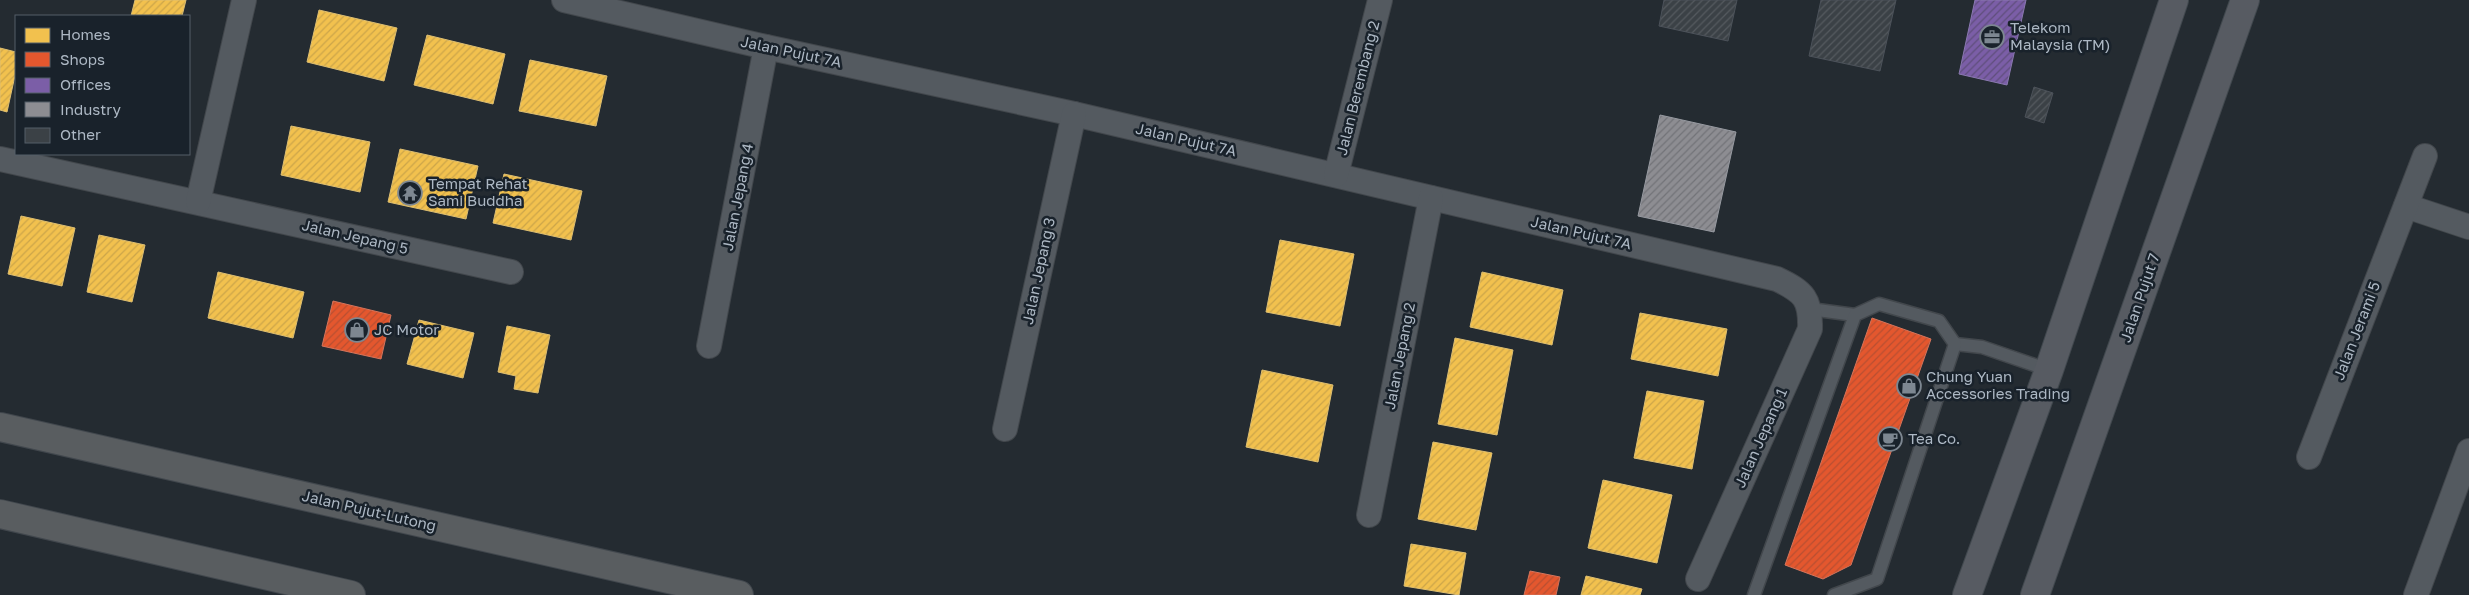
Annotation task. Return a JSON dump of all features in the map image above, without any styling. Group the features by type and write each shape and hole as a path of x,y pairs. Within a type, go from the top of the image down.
{"highway":[{"name":"Jalan Pujut-Lutong","path":"0,428 739,595"},
{"path":"0,514 351,595"}],"main road":[{"path":"1967,595 2049,370 2117,163 2174,0"},
{"name":"Jalan Pujut 7","path":"2035,595 2245,0"}],"street":[{"path":"198,202 244,0"},
{"name":"Jalan Pujut 7A","path":"564,0 766,47 1074,114 1777,279 1793,287 1807,303"},
{"name":"Jalan Berembang 2","path":"1336,175 1380,0"},
{"name":"Jalan Jepang 4","path":"709,346 766,47"},
{"name":"Jalan Jepang 3","path":"1005,429 1074,114"},
{"name":"Jalan Jerami 5","path":"2309,457 2425,156"},
{"name":"Jalan Jepang 5","path":"0,159 511,272"},
{"name":"Jalan Jepang 2","path":"1369,514 1431,198"},
{"path":"2406,206 2469,227"},
{"name":"Jalan Jepang 1","path":"1698,579 1810,329 1807,303"},
{"path":"2416,595 2469,451"}],"lane":[{"path":"1807,303 1854,315 1879,304 1939,321 1955,344 1982,347 2049,370"},
{"path":"1754,595 1854,315"},
{"path":"1834,595 1877,579 1955,344"}],"building: Homes":[{"path":"135,0 186,0 182,15 131,15"},
{"path":"319,10 397,28 384,81 307,62"},
{"path":"427,35 505,54 493,104 414,85"},
{"path":"0,48 15,52 15,76 7,112 0,110"},
{"path":"530,60 607,76 596,126 519,111"},
{"path":"291,126 370,142 360,192 281,175"},
{"path":"400,149 478,166 466,219 388,202"},
{"path":"504,174 582,191 571,240 493,223"},
{"path":"21,216 75,228 62,286 8,274"},
{"path":"99,235 145,245 132,302 87,292"},
{"path":"1280,240 1354,254 1340,326 1266,312"},
{"path":"218,272 304,292 293,338 208,318"},
{"path":"1482,272 1563,290 1552,345 1470,327"},
{"path":"1640,313 1727,329 1718,376 1631,359"},
{"path":"419,320 474,333 463,378 407,364"},
{"path":"507,326 550,335 538,393 514,389 516,376 498,372"},
{"path":"1455,338 1513,350 1497,435 1438,424"},
{"path":"1262,370 1333,385 1318,462 1246,447"},
{"path":"1647,391 1704,401 1692,469 1634,458"},
{"path":"1433,442 1492,453 1476,530 1418,519"},
{"path":"1603,480 1672,495 1657,563 1588,548"},
{"path":"1411,544 1466,553 1459,595 1404,586"},
{"path":"1586,576 1642,589 1640,595 1581,595"}],"building: Shops":[{"name":"JC Motor","path":"333,301 391,315 381,359 322,346"},
{"path":"1872,318 1931,339 1851,565 1823,579 1785,565"},
{"path":"1530,571 1560,577 1556,595 1524,595"}],"building: Offices":[{"name":"Telekom Malaysia (TM)","path":"1975,0 2026,0 2007,85 1959,74"}],"building: Industry":[{"path":"1660,115 1736,132 1714,232 1638,216"}],"building: Other":[{"path":"1664,0 1737,0 1728,41 1659,26"},
{"path":"1821,0 1896,0 1880,71 1809,56"},
{"path":"2034,87 2053,93 2044,123 2025,117"}],"place":[{"name":"Telekom Malaysia (TM)","path":"1992,37"},
{"name":"Tempat Rehat Sami Buddha","path":"410,193"},
{"name":"JC Motor","path":"357,330"},
{"name":"Chung Yuan Accessories Trading","path":"1909,386"},
{"name":"Tea Co.","path":"1890,439"}]}
